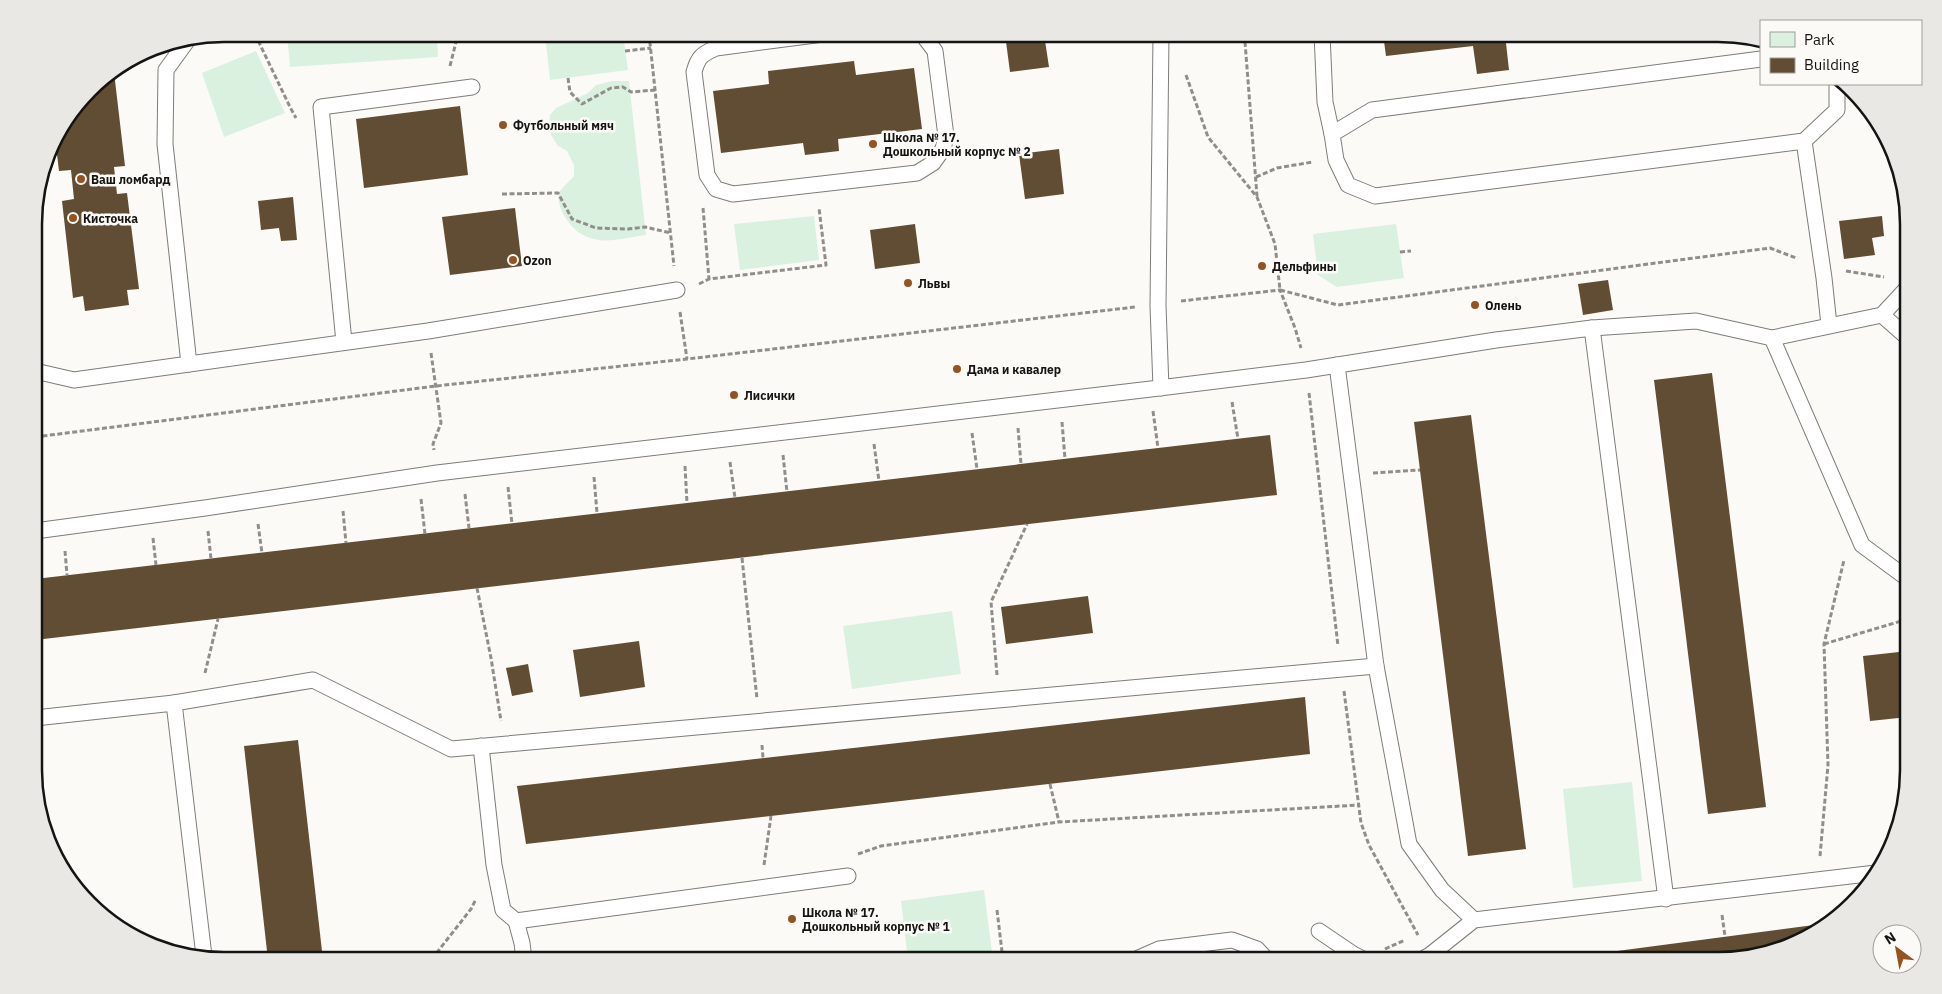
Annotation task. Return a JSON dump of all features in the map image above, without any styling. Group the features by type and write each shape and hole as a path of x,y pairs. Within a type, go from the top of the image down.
{"lane":[{"path":"761,42 716,48 704,53 696,62 694,72 707,175 716,189 733,194 917,173 933,163 943,150 946,136 935,51 928,42"},
{"path":"1156,389 1160,42"},
{"path":"1322,42 1325,102 1336,160 1348,185 1375,196 1804,141 1837,110 1837,87"},
{"path":"182,48 166,70 165,144 189,364"},
{"path":"1332,134 1372,110 1760,60"},
{"path":"344,342 321,107 472,87"},
{"path":"1804,141 1829,325"},
{"path":"42,373 74,380 428,330 677,290"},
{"path":"42,530 418,476 1229,380 1306,370 1496,340 1592,328 1696,322 1772,338 1882,315 1900,296"},
{"path":"1882,315 1900,331"},
{"path":"1592,328 1666,898"},
{"path":"1772,338 1862,545 1900,573"},
{"path":"1337,365 1376,666 1409,844 1442,890 1474,920"},
{"path":"42,717 174,703 313,680 451,749 1376,666"},
{"path":"174,703 203,950"},
{"path":"481,746 494,865 503,910 516,922 523,952"},
{"path":"1432,952 1474,920 1866,875"},
{"path":"516,922 848,876"},
{"path":"1319,931 1351,952"},
{"path":"1152,952 1159,949 1232,940 1257,949 1260,952"}],"path":[{"path":"259,42 290,108 306,132 325,140"},
{"path":"443,91 456,42"},
{"path":"650,42 670,233 687,359"},
{"path":"1245,42 1257,197 1275,244 1280,290 1296,328 1306,370 1341,670 1362,822 1369,845 1418,934 1423,952"},
{"path":"626,51 650,48"},
{"path":"1185,66 1186,74 1208,137 1257,197"},
{"path":"568,78 570,92 582,104 611,88 623,87 631,92 655,90"},
{"path":"1256,177 1277,168 1296,165"},
{"path":"716,189 702,197 709,279 826,266 816,186"},
{"path":"502,194 558,193 572,219 596,228 628,230 645,227 670,233"},
{"path":"42,436 436,386 687,359 1280,290 1338,305 1770,248 1822,267 1889,278"},
{"path":"1400,252 1411,251"},
{"path":"428,330 441,423 433,444"},
{"path":"1229,380 1238,439"},
{"path":"1156,389 1158,448"},
{"path":"1060,400 1065,459"},
{"path":"1016,405 1021,464"},
{"path":"969,411 977,469"},
{"path":"870,422 879,481"},
{"path":"780,433 788,492"},
{"path":"728,439 735,498"},
{"path":"684,444 687,503"},
{"path":"592,455 598,514"},
{"path":"506,465 512,524"},
{"path":"1351,475 1420,470"},
{"path":"462,471 469,528"},
{"path":"418,476 425,534"},
{"path":"340,488 346,543"},
{"path":"1818,879 1828,766 1824,644 1853,523"},
{"path":"999,700 991,602 1027,524"},
{"path":"211,551 211,559"},
{"path":"742,558 760,721"},
{"path":"476,588 491,658 505,744"},
{"path":"199,698 218,619"},
{"path":"1824,644 1900,621"},
{"path":"1050,784 1060,822"},
{"path":"848,876 854,855 881,846 1060,822 1359,805"},
{"path":"760,888 770,816"},
{"path":"437,952 471,909 494,865"},
{"path":"997,910 1002,952"},
{"path":"1380,952 1418,934 1427,932"}],"green space":[{"path":"288,42 437,42 438,57 290,67"},
{"path":"546,42 624,42 628,70 550,80"},
{"path":"1218,42 1272,42 1218,43"},
{"path":"256,51 285,113 224,137 202,73"},
{"path":"612,81 629,81 646,235 615,240 596,240 578,232 570,224 560,206 558,193 574,176 574,165 567,151 558,146 551,135 549,124 550,115 556,108 588,93 596,85"},
{"path":"814,216 819,260 740,270 734,224"},
{"path":"1396,224 1404,278 1337,287 1318,275 1313,234"},
{"path":"952,611 961,674 852,689 843,626"},
{"path":"1632,782 1642,881 1573,888 1563,789"},
{"path":"984,890 992,952 907,952 901,901"}],"building":[{"path":"1006,42 1045,42 1049,67 1010,72"},
{"path":"1384,42 1506,42 1509,70 1477,74 1473,46 1386,56"},
{"path":"854,61 856,75 914,68 922,129 838,139 839,151 805,155 803,143 721,153 713,91 769,84 768,71"},
{"path":"115,79 125,166 114,167 117,194 127,193 139,289 127,290 129,305 85,311 83,296 73,298 62,201 74,199 71,170 59,171 57,153 73,123 88,104"},
{"path":"460,106 468,175 364,188 356,119"},
{"path":"1059,149 1064,194 1025,199 1019,154"},
{"path":"293,197 297,240 281,241 279,228 261,230 258,201"},
{"path":"515,208 522,266 450,275 442,217"},
{"path":"1882,216 1884,236 1872,238 1875,255 1844,259 1839,221"},
{"path":"915,224 920,263 875,269 870,230"},
{"path":"1608,280 1613,310 1583,315 1578,284"},
{"path":"1712,373 1766,807 1708,814 1654,380"},
{"path":"1471,415 1526,849 1468,856 1414,422"},
{"path":"1270,435 1277,495 42,639 42,578"},
{"path":"1088,596 1093,633 1006,644 1001,607"},
{"path":"639,641 645,687 580,697 573,650"},
{"path":"1900,652 1900,718 1870,721 1863,656"},
{"path":"528,664 533,692 512,696 506,668"},
{"path":"1305,697 1310,754 526,844 517,786"},
{"path":"298,740 322,952 267,952 244,746"},
{"path":"1812,925 1776,942 1741,950 1718,952 1610,952"}],"place":[{"name":"Футбольный мяч","path":"503,125"},
{"name":"Школа № 17. Дошкольный корпус № 2","path":"873,144"},
{"name":"Ваш ломбард","path":"81,179"},
{"name":"Кисточка","path":"73,218"},
{"name":"Ozon","path":"513,260"},
{"name":"Дельфины","path":"1262,266"},
{"name":"Львы","path":"908,283"},
{"name":"Олень","path":"1475,305"},
{"name":"Дама и кавалер","path":"957,369"},
{"name":"Лисички","path":"734,395"},
{"name":"Школа № 17. Дошкольный корпус № 1","path":"792,919"}]}
